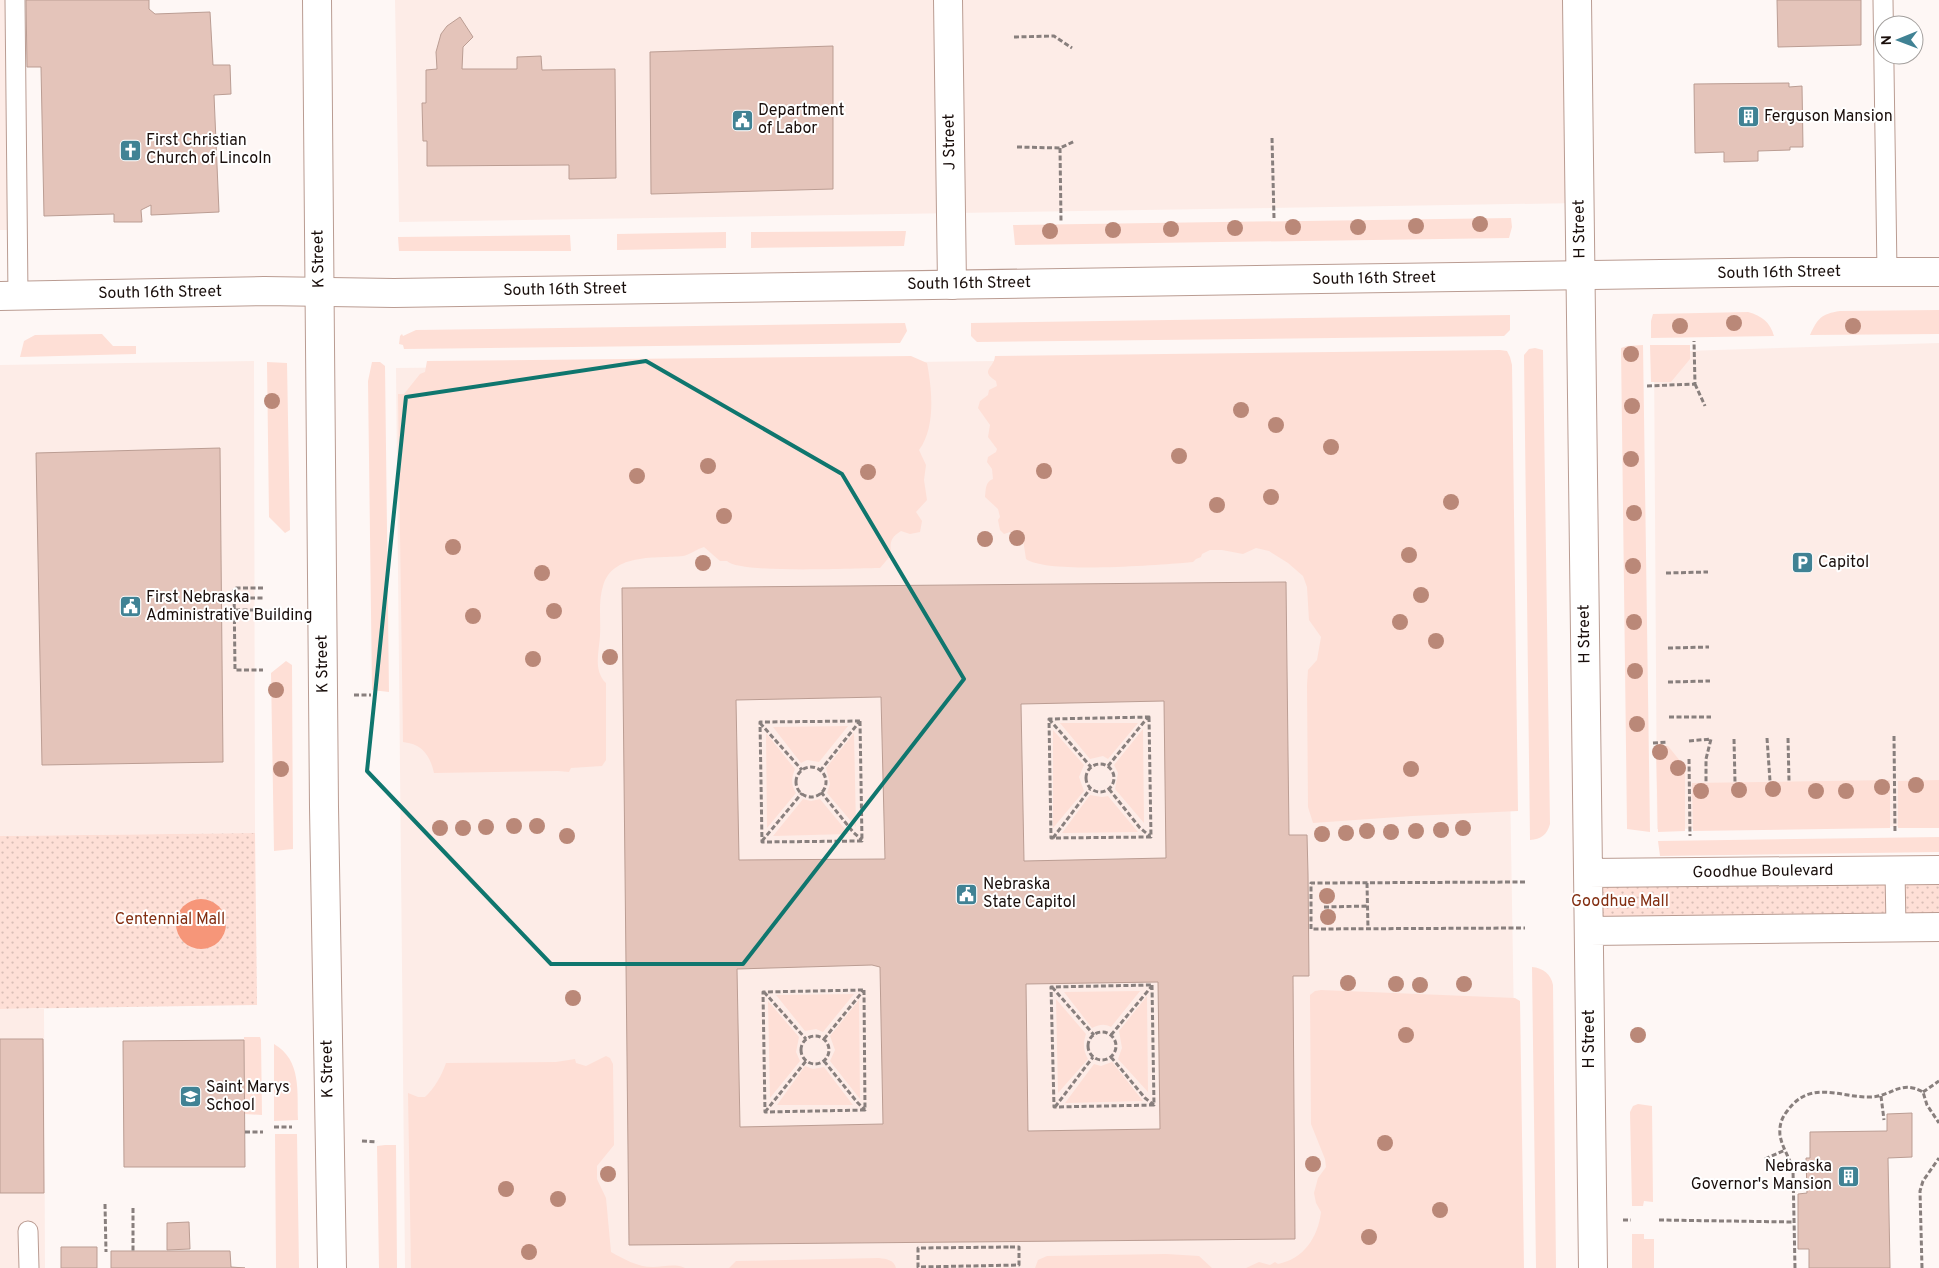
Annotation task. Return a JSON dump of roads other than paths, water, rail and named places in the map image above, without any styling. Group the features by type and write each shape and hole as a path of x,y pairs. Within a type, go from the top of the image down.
{"main road":[{"name":"K Street","path":"317,0 324,807 332,1268"},
{"name":"J Street","path":"948,0 952,285"},
{"name":"H Street","path":"1577,0 1593,1268"},
{"name":"South 16th Street","path":"9,296 254,291 394,293 1939,272"},
{"name":"Goodhue Boulevard","path":"1588,873 1939,870"},
{"path":"1590,931 1939,927"}],"lane":[{"path":"9,296 14,0"},
{"path":"1883,0 1887,272"},
{"path":"1895,870 1896,928"},
{"path":"28,1231 29,1268"}],"place":[{"name":"Ferguson Mansion","path":"1748,117"},
{"name":"Department of Labor","path":"742,120"},
{"name":"First Christian Church of Lincoln","path":"130,150"},
{"name":"Capitol","path":"1802,563"},
{"name":"First Nebraska Administrative Building","path":"130,607"},
{"name":"Nebraska State Capitol","path":"967,894"},
{"name":"Saint Marys School","path":"190,1097"},
{"name":"Nebraska Governor's Mansion","path":"1848,1176"}],"park label":[{"name":"Goodhue Mall","path":"1620,902"},
{"name":"Centennial Mall","path":"170,920"}]}
